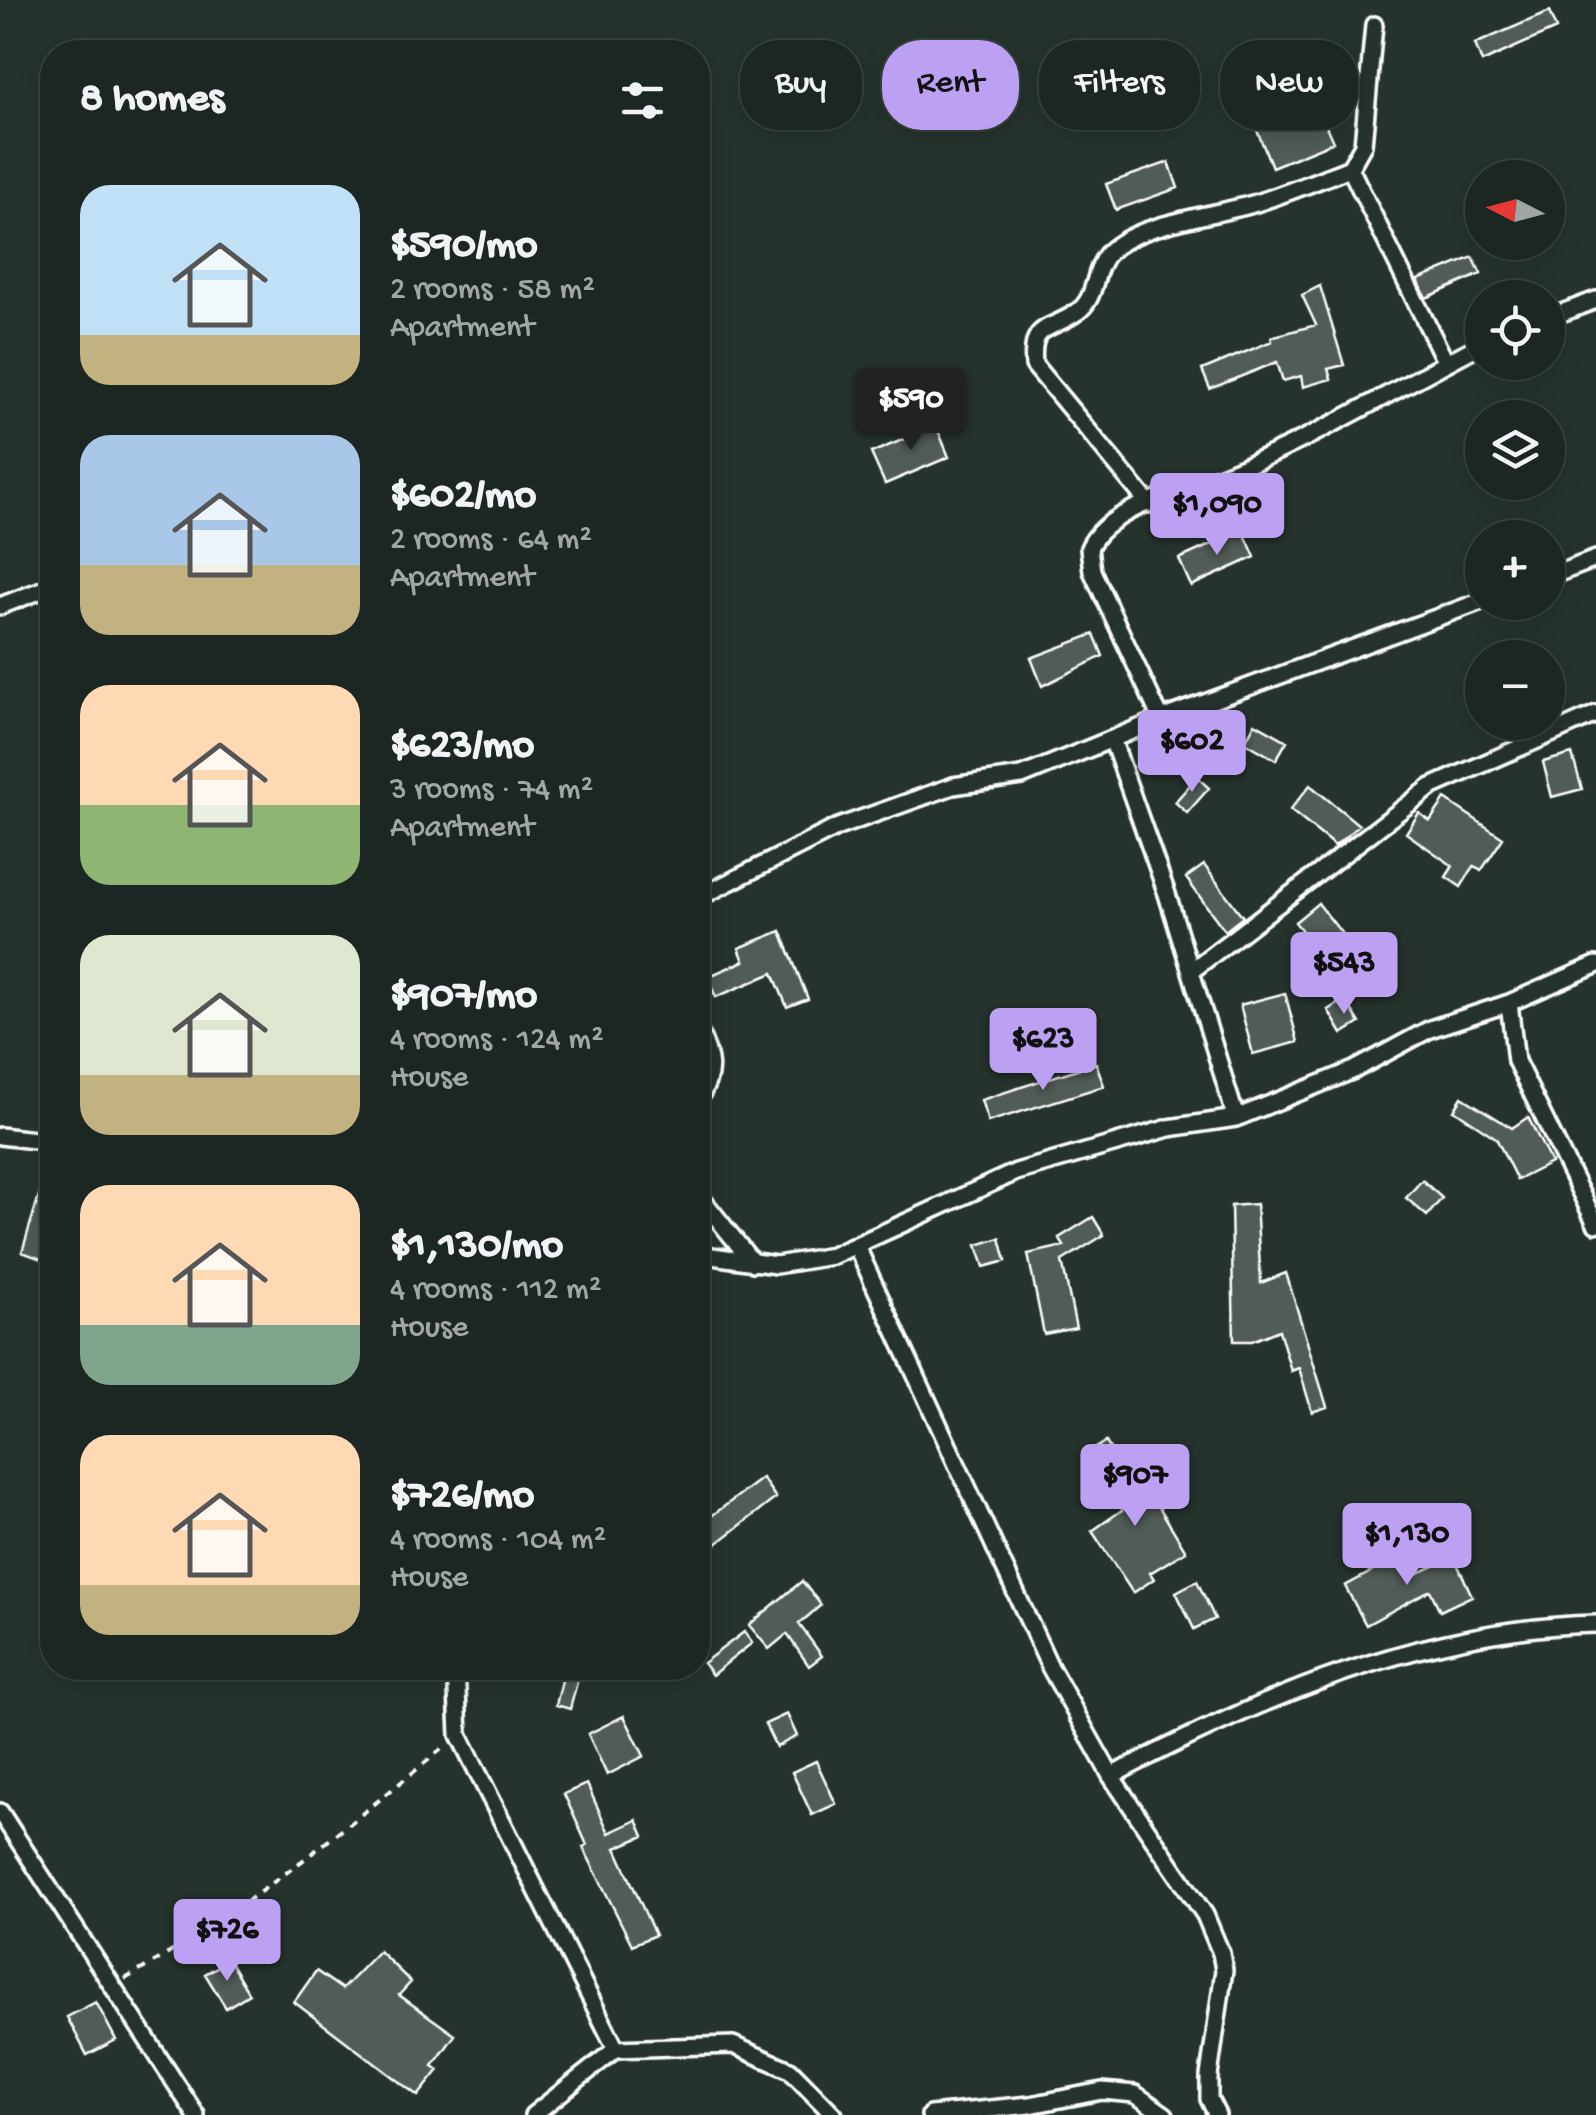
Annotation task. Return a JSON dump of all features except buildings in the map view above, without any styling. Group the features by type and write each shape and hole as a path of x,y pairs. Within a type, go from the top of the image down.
{"street":[{"path":"1149,504 1034,365 1032,344 1038,332 1077,312 1090,300 1100,266 1110,252 1126,242 1169,225 1256,203 1350,168 1363,144 1374,26"},
{"path":"1350,168 1446,363"},
{"path":"1565,312 1596,300"},
{"path":"1161,719 1088,560 1093,538 1149,504 1244,468 1465,353"},
{"path":"1565,571 1596,560"},
{"path":"0,606 40,591"},
{"path":"710,892 838,827 953,786 1022,776 1161,719 1465,607"},
{"path":"1191,971 1431,787 1596,714"},
{"path":"1112,739 1236,1118"},
{"path":"710,1256 753,1263 820,1258 1016,1172 1169,1128 1236,1118 1354,1070 1430,1029 1510,1003 1596,965"},
{"path":"1510,1003 1516,1061 1596,1224"},
{"path":"0,1136 40,1141"},
{"path":"710,1209 753,1263"},
{"path":"856,1245 1050,1667 1112,1776 1205,1915 1221,1952 1224,1970 1209,2076 1209,2099 1217,2115"},
{"path":"1112,1776 1200,1730 1346,1670 1507,1630 1596,1624"},
{"path":"457,1680 459,1735 616,2049"},
{"path":"0,1812 196,2115"},
{"path":"533,2115 616,2049 733,2045 790,2070 834,2115"},
{"path":"930,2115 1030,2105 1102,2091 1134,2094 1165,2115"}],"path":[{"path":"112,1986 194,1940 266,1888 357,1821 459,1735"}]}
